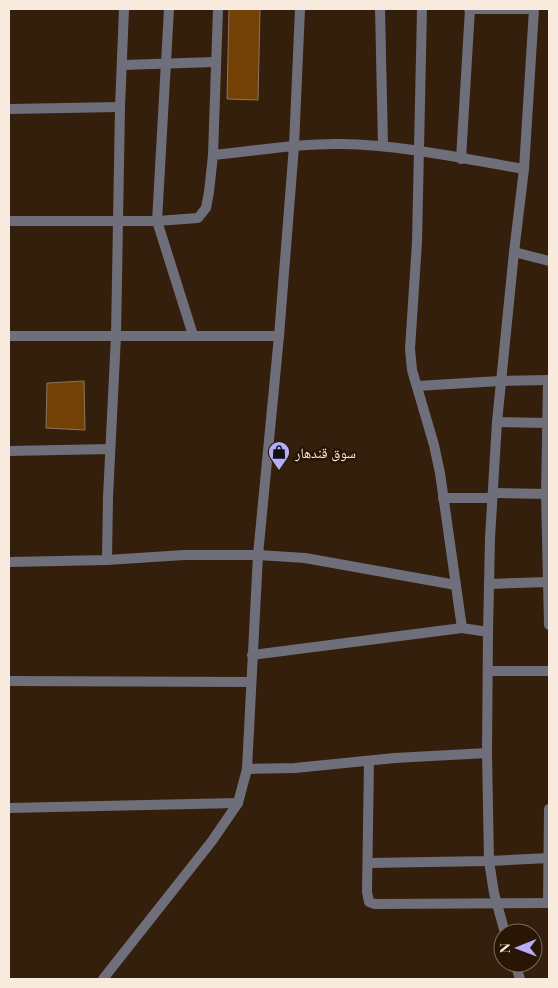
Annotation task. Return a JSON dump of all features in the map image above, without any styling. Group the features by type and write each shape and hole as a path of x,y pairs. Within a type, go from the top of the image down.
{"street":[{"path":"107,560 116,336 120,107 124,9"},
{"path":"169,9 157,221 193,335"},
{"path":"9,221 157,221 198,218 206,208 210,192 218,9"},
{"path":"103,979 212,841 238,803 246,769 258,554 279,336 294,146 300,9"},
{"path":"380,9 383,146"},
{"path":"422,9 417,242 410,350 412,370 434,445 440,473 462,628"},
{"path":"461,159 470,9 534,9 524,169 500,381 489,584 487,753 489,861 502,923"},
{"path":"122,65 215,62"},
{"path":"9,109 120,107"},
{"path":"213,154 294,146 340,144 383,146 524,169"},
{"path":"514,252 549,261"},
{"path":"9,336 279,336"},
{"path":"417,386 548,380 549,625"},
{"path":"497,422 548,423"},
{"path":"9,451 110,449"},
{"path":"443,498 493,496 547,489"},
{"path":"9,562 258,554 305,558 456,585"},
{"path":"489,584 549,582"},
{"path":"252,655 462,628 488,632"},
{"path":"488,671 549,671"},
{"path":"9,680 250,682"},
{"path":"246,769 295,768 487,753"},
{"path":"369,761 368,897 369,902 372,903 549,902 549,809"},
{"path":"9,808 238,803"},
{"path":"369,863 549,858"}],"building":[{"path":"229,9 260,9 258,100 227,99"},
{"path":"84,381 85,430 46,428 47,383"}],"place":[{"name":"سوق قندهار","path":"279,471"}]}
